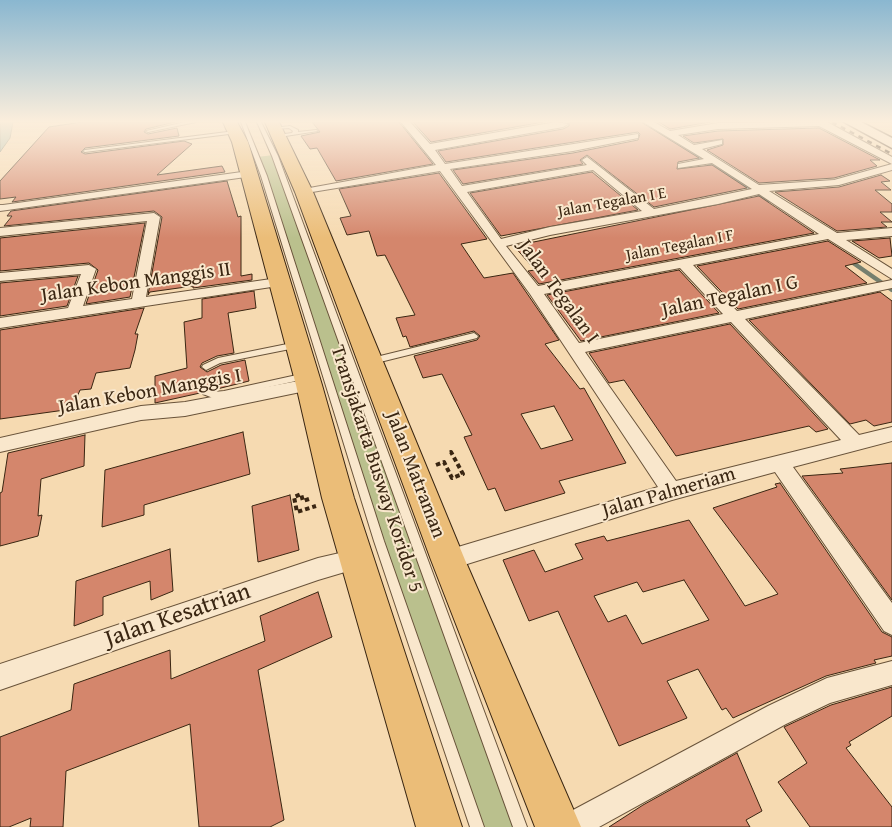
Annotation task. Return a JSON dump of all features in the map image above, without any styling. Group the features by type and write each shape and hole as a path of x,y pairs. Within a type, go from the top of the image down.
{"main road":[{"path":"245,161 278,282 308,380 338,498 439,827"},
{"name":"Jalan Matraman","path":"290,161 448,560 558,827"}],"street":[{"name":"Jalan Tegalan I","path":"438,161 535,292 672,491"},
{"path":"304,192 487,161"},
{"path":"589,161 594,167 650,212"},
{"path":"682,166 711,161"},
{"path":"715,161 826,237 874,262 892,274"},
{"path":"870,161 891,163"},
{"name":"Jalan Tegalan I E","path":"498,244 550,231 718,201 757,191 850,180 891,163"},
{"path":"460,190 594,167"},
{"path":"4,208 249,174"},
{"path":"0,232 154,217 138,304"},
{"name":"Jalan Tegalan I F","path":"535,292 826,237 892,232"},
{"path":"874,262 892,262"},
{"path":"683,263 855,443"},
{"path":"0,278 89,269 74,312"},
{"name":"Jalan Kebon Manggis II","path":"0,324 278,282"},
{"name":"Jalan Tegalan I G","path":"575,349 734,318 892,284"},
{"name":"Jalan Kebon Manggis I","path":"0,445 141,413 185,408 308,380"},
{"name":"Jalan Palmeriam","path":"448,560 672,491 892,434"},
{"path":"778,462 892,623"},
{"name":"Jalan Kesatrian","path":"0,676 318,569 357,560"},
{"path":"570,827 777,715 827,691 892,673"}],"lane":[{"name":"Transjakarta Busway Koridor 5","path":"255,161 264,176 379,541 477,827"},
{"name":"Transjakarta Busway Koridor 5","path":"276,161 520,827"},
{"path":"370,362 474,336"},
{"path":"206,367 218,361 298,345"},
{"path":"206,392 213,395 224,394 308,380"}],"path":[{"path":"444,462 452,478 463,474 451,452 447,453"},
{"path":"297,512 294,497 301,494 302,501 309,499"}],"green space":[{"path":"258,161 276,161 523,827 477,827"}],"building":[{"path":"19,161 173,161 157,175 222,166 225,172 12,202 16,197 0,199 0,181"},
{"path":"324,161 430,161 433,164 336,181"},
{"path":"519,161 580,161 583,164 463,184 453,170"},
{"path":"594,161 685,161 678,162 677,169 712,165 747,188 654,207"},
{"path":"724,161 871,161 877,166 834,178 759,183"},
{"path":"592,172 638,210 501,236 470,193"},
{"path":"439,173 487,239 461,244 484,278 513,273 559,340 545,344 580,389 584,388 626,463 559,481 565,493 505,511 495,488 488,490 464,437 472,435 442,374 423,378 414,356 477,340 480,336 474,331 410,347 406,336 403,337 396,318 415,315 385,255 377,256 369,231 347,235 340,218 351,216 339,189","holes":["554,406 573,440 541,449 521,414"]},
{"path":"881,175 890,181 881,182 891,190 875,190 892,204 892,212 880,212 892,222 881,222 887,227 837,231 775,192 839,187"},
{"path":"227,181 238,217 241,216 241,276 252,274 252,280 150,292 148,295 162,217 154,211 4,226 12,216 7,216 11,211"},
{"path":"759,196 814,233 539,284 528,271 535,270 514,246"},
{"path":"145,223 130,297 86,304 98,270 89,263 0,271 0,238"},
{"path":"890,238 892,256 879,258 852,241"},
{"path":"828,241 861,262 845,266 867,283 738,309 697,266"},
{"path":"679,270 719,313 581,341 547,295"},
{"path":"78,276 67,306 0,316 0,283"},
{"path":"254,291 256,308 228,313 234,353 217,356 202,363 200,367 207,372 221,365 245,360 249,381 213,390 205,388 200,393 155,403 155,376 187,368 184,322 202,318 202,299"},
{"path":"880,292 892,301 892,422 874,426 866,420 850,424 749,320"},
{"path":"144,308 135,334 138,334 130,368 96,373 91,389 80,390 72,409 0,419 0,330"},
{"path":"730,324 828,429 816,432 809,426 676,456 624,380 609,383 589,353"},
{"path":"243,432 250,474 144,505 144,515 102,527 105,470"},
{"path":"85,435 84,466 41,479 38,516 42,515 38,536 0,546 0,493 2,492 8,453"},
{"path":"892,463 892,600 802,476 843,473 840,469"},
{"path":"780,483 882,632 892,637 892,656 874,660 876,663 826,676 733,718 726,708 722,710 698,669 667,681 687,718 619,746 558,611 529,621 503,560 534,550 545,572 583,559 575,544 604,536 607,541 689,520 745,606 778,594 713,508 777,487 775,484","holes":["684,580 709,620 642,644 626,615 608,622 594,596 637,582 643,592"]},
{"path":"290,495 299,550 258,562 252,506"},
{"path":"170,549 173,591 151,600 150,581 103,597 103,615 74,626 76,581"},
{"path":"318,592 332,637 258,670 284,820 270,827 199,827 190,724 66,771 63,827 30,827 31,818 9,827 0,827 0,737 71,710 74,684 170,650 171,679 265,641 260,616"},
{"path":"892,687 892,716 849,742 851,745 846,748 892,807 892,827 810,827 778,782 807,763 784,727 831,705"},
{"path":"737,753 762,811 746,820 750,827 609,827 643,805"}],"waterway":[{"path":"704,161 748,187 768,202"},
{"path":"849,260 892,290"}]}
